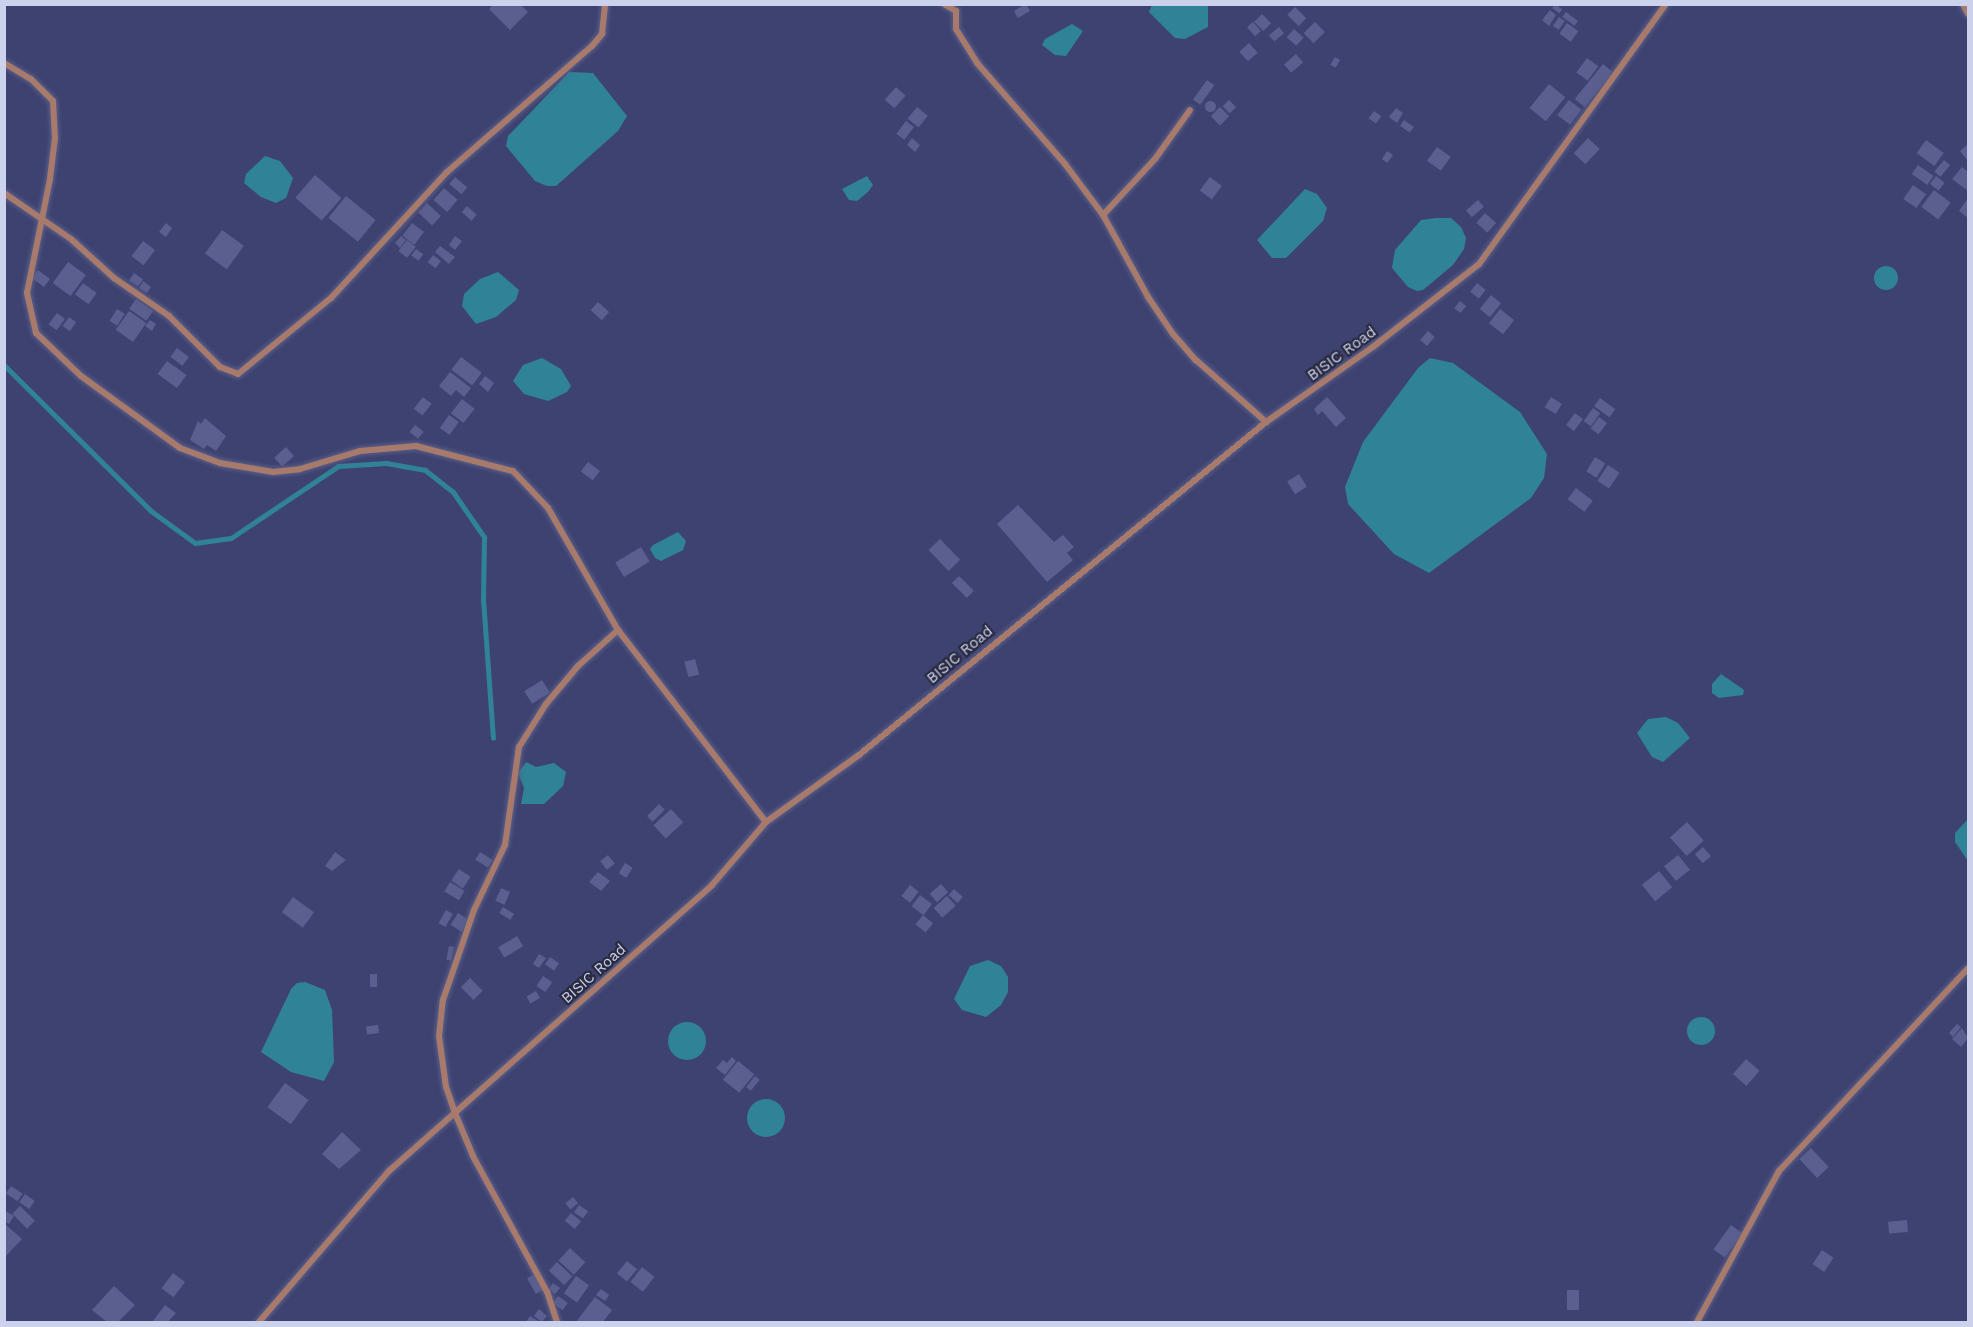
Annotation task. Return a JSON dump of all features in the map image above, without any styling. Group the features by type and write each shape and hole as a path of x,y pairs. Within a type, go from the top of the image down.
{"street":[{"path":"4,193 43,218 114,278 169,316 220,367 238,374 331,298 447,172 592,46 602,34 605,4"},
{"path":"944,4 956,11 956,29 977,63 1065,164 1103,215 1148,297 1173,334 1266,422"},
{"name":"BISIC Road","path":"259,1323 389,1171 712,885 766,822 860,755 1266,422 1374,346 1479,264 1666,4"},
{"path":"1964,4 1968,15"},
{"path":"4,63 31,79 53,101 55,138 43,218 27,293 36,333 81,376 180,448 220,463 273,472 300,469 360,451 417,446 513,471 548,508 618,630 766,822"},
{"path":"1103,215 1155,159 1190,110"},
{"path":"557,1323 547,1292 473,1156 455,1113 446,1087 440,1036 443,1000 474,910 505,845 519,747 565,681 618,630"},
{"path":"1697,1323 1779,1172 1968,968"}],"water":[{"path":"1152,5 1208,5 1208,27 1185,39 1175,38 1149,12"},
{"path":"1072,24 1083,31 1066,56 1055,55 1042,45 1045,39"},
{"path":"569,72 593,73 627,116 618,131 556,186 547,186 535,181 506,146 508,136"},
{"path":"265,156 280,161 293,178 286,198 276,203 261,197 244,183 246,174"},
{"path":"867,176 873,185 868,192 857,201 849,200 842,189"},
{"path":"1305,189 1317,194 1327,208 1323,221 1286,258 1272,258 1257,240"},
{"path":"1451,218 1461,227 1466,238 1464,249 1453,265 1423,290 1417,291 1408,287 1392,268 1395,250 1421,220"},
{"path":"1881,266 1891,266 1898,273 1898,283 1891,290 1881,290 1874,283 1874,273"},
{"path":"498,272 519,290 516,300 496,317 476,324 462,306 464,294 480,279"},
{"path":"542,358 561,369 571,386 567,392 548,401 524,394 513,381 523,365"},
{"path":"1430,358 1453,363 1520,412 1547,454 1544,478 1531,498 1429,573 1394,554 1348,504 1345,487 1363,442 1418,368"},
{"path":"678,532 686,541 683,550 661,561 655,558 650,549 653,545"},
{"path":"1721,674 1744,690 1743,695 1719,698 1712,693 1712,684"},
{"path":"1666,717 1678,723 1690,738 1663,762 1652,757 1637,733 1648,719"},
{"path":"526,762 536,767 554,763 566,772 563,786 544,804 521,804 524,788 518,773"},
{"path":"1968,819 1968,861 1955,842 1955,833"},
{"path":"988,960 1001,966 1008,977 1008,992 1001,1005 986,1017 962,1010 954,999 970,966"},
{"path":"305,982 325,990 332,1010 334,1062 324,1081 291,1072 261,1052 291,989 297,983"},
{"path":"1701,1017 1711,1021 1715,1031 1711,1041 1701,1045 1691,1041 1687,1031 1691,1021"},
{"path":"687,1022 700,1028 706,1041 700,1054 687,1060 674,1054 668,1041 674,1028"},
{"path":"766,1099 779,1105 785,1118 779,1131 766,1137 753,1131 747,1118 753,1105"}],"building":[{"path":"494,4 520,4 528,12 510,30 489,9"},
{"path":"1026,4 1030,11 1018,18 1014,11"},
{"path":"1555,4 1562,9 1559,13 1552,8"},
{"path":"1295,7 1306,18 1299,26 1287,15"},
{"path":"1550,10 1556,15 1549,26 1542,20"},
{"path":"1566,12 1578,21 1574,26 1562,17"},
{"path":"1262,14 1271,23 1263,31 1254,22"},
{"path":"1559,17 1565,21 1559,30 1553,26"},
{"path":"1253,22 1261,31 1255,36 1247,27"},
{"path":"1315,22 1325,32 1314,43 1304,33"},
{"path":"1567,23 1578,31 1571,42 1559,34"},
{"path":"1279,27 1284,33 1274,41 1269,35"},
{"path":"1294,29 1304,38 1296,46 1287,37"},
{"path":"1249,43 1258,53 1248,61 1239,52"},
{"path":"1296,54 1303,62 1291,73 1284,64"},
{"path":"1335,57 1340,60 1336,68 1330,65"},
{"path":"1587,58 1598,66 1588,81 1576,73"},
{"path":"1603,64 1613,72 1585,107 1575,99"},
{"path":"1207,80 1214,85 1200,105 1193,99"},
{"path":"1549,84 1565,97 1546,121 1529,108"},
{"path":"896,87 906,96 894,108 885,100"},
{"path":"1229,100 1236,107 1230,113 1223,106"},
{"path":"1569,100 1582,110 1570,125 1557,115"},
{"path":"1210,101 1214,102 1214,110 1210,111 1206,110 1205,106 1206,102"},
{"path":"917,107 928,116 918,127 908,119"},
{"path":"1220,107 1229,116 1220,125 1211,116"},
{"path":"1396,108 1403,113 1397,123 1389,117"},
{"path":"1374,111 1381,116 1376,124 1369,118"},
{"path":"1404,120 1414,127 1410,133 1400,126"},
{"path":"906,121 914,127 904,140 896,134"},
{"path":"912,138 920,145 915,152 907,145"},
{"path":"1588,138 1600,149 1585,164 1574,153"},
{"path":"1926,140 1944,153 1934,166 1917,153"},
{"path":"1968,144 1968,161 1960,151"},
{"path":"1437,147 1451,157 1441,171 1427,161"},
{"path":"1387,151 1393,155 1387,163 1382,159"},
{"path":"1944,160 1950,165 1940,177 1934,171"},
{"path":"1918,165 1934,176 1927,185 1912,174"},
{"path":"1962,167 1968,172 1968,191 1952,179"},
{"path":"315,175 341,198 322,221 295,198"},
{"path":"1936,176 1945,183 1939,191 1930,184"},
{"path":"455,177 467,187 461,194 449,184"},
{"path":"1210,177 1222,186 1212,200 1200,191"},
{"path":"1913,185 1926,194 1916,208 1903,199"},
{"path":"444,188 458,200 447,212 434,200"},
{"path":"1934,190 1951,203 1938,219 1921,207"},
{"path":"346,196 376,220 358,242 328,218"},
{"path":"1968,198 1968,218 1959,211"},
{"path":"1478,200 1484,207 1472,217 1466,210"},
{"path":"427,203 441,216 432,225 418,213"},
{"path":"467,206 477,215 471,221 462,212"},
{"path":"1485,213 1496,223 1487,233 1476,223"},
{"path":"166,223 172,228 166,237 159,232"},
{"path":"412,223 424,232 414,245 402,236"},
{"path":"222,230 244,246 227,269 205,253"},
{"path":"401,236 406,240 400,248 395,243"},
{"path":"455,236 462,241 455,250 449,245"},
{"path":"407,240 416,247 407,258 398,251"},
{"path":"143,241 155,250 144,265 132,256"},
{"path":"440,246 455,257 449,264 435,252"},
{"path":"416,249 423,254 419,261 411,255"},
{"path":"433,255 441,261 436,268 428,262"},
{"path":"68,262 86,275 71,296 53,283"},
{"path":"38,270 50,279 44,287 32,278"},
{"path":"134,273 143,279 138,287 129,280"},
{"path":"143,281 151,287 147,293 139,288"},
{"path":"83,283 97,293 89,304 75,294"},
{"path":"1477,283 1486,290 1479,298 1470,292"},
{"path":"1491,295 1501,303 1490,317 1480,309"},
{"path":"136,299 153,311 146,321 129,309"},
{"path":"1460,301 1466,306 1460,313 1454,308"},
{"path":"598,302 609,312 602,320 591,310"},
{"path":"117,309 125,314 117,326 110,321"},
{"path":"1500,309 1514,320 1503,334 1489,323"},
{"path":"129,311 146,323 133,342 116,330"},
{"path":"57,313 65,319 57,330 49,324"},
{"path":"69,317 76,322 70,331 63,326"},
{"path":"150,320 156,324 152,331 145,326"},
{"path":"1428,331 1435,337 1427,346 1420,340"},
{"path":"177,348 189,357 182,366 170,357"},
{"path":"461,357 482,373 472,385 451,370"},
{"path":"167,361 186,375 177,388 158,374"},
{"path":"450,372 471,388 464,397 456,390 451,396 439,386"},
{"path":"485,376 494,383 488,392 479,384"},
{"path":"423,397 432,404 422,416 414,409"},
{"path":"1327,397 1346,418 1336,427 1322,411 1318,415 1314,409"},
{"path":"1551,397 1562,404 1556,414 1545,407"},
{"path":"1600,398 1615,409 1609,417 1594,406"},
{"path":"462,399 475,409 464,423 451,413"},
{"path":"1593,408 1600,413 1591,426 1584,421"},
{"path":"1575,413 1583,419 1574,431 1566,425"},
{"path":"449,415 459,422 450,435 440,428"},
{"path":"1599,417 1607,423 1599,434 1591,428"},
{"path":"205,418 226,436 216,451 207,445 204,449 190,440 198,421 201,424"},
{"path":"415,425 424,432 418,439 409,432"},
{"path":"286,447 294,456 282,467 274,458"},
{"path":"1595,457 1605,463 1597,478 1586,472"},
{"path":"588,462 600,471 593,481 581,472"},
{"path":"1608,465 1620,473 1609,489 1597,481"},
{"path":"1299,474 1307,487 1295,494 1287,481"},
{"path":"1576,488 1593,501 1584,512 1568,499"},
{"path":"1018,505 1054,542 1063,535 1074,547 1067,553 1073,560 1047,582 997,524"},
{"path":"940,539 960,560 949,571 928,550"},
{"path":"641,547 650,562 624,577 615,562"},
{"path":"959,576 974,591 967,598 952,583"},
{"path":"695,659 699,674 689,677 684,662"},
{"path":"542,680 550,693 532,704 524,691"},
{"path":"659,804 665,810 653,822 647,816"},
{"path":"671,809 683,822 666,839 653,825"},
{"path":"1687,822 1704,841 1687,856 1670,837"},
{"path":"1703,847 1711,856 1703,863 1695,854"},
{"path":"335,852 346,860 332,871 325,866"},
{"path":"480,852 493,860 488,868 475,860"},
{"path":"608,855 615,864 607,870 600,861"},
{"path":"1678,855 1690,870 1676,881 1664,866"},
{"path":"625,863 633,868 626,878 619,873"},
{"path":"459,869 471,877 463,888 451,881"},
{"path":"1659,871 1672,887 1655,901 1642,885"},
{"path":"598,872 610,881 601,891 589,882"},
{"path":"450,882 465,891 459,900 444,891"},
{"path":"941,884 948,892 937,902 930,894"},
{"path":"910,885 919,892 910,903 901,896"},
{"path":"501,888 510,892 504,905 495,901"},
{"path":"954,889 963,897 958,903 949,895"},
{"path":"920,895 932,904 924,915 912,906"},
{"path":"947,896 956,906 942,918 934,908"},
{"path":"293,897 314,912 303,928 282,912"},
{"path":"503,907 514,914 510,920 499,913"},
{"path":"446,910 453,914 445,927 438,923"},
{"path":"458,913 469,920 462,932 451,925"},
{"path":"923,915 933,923 926,933 915,924"},
{"path":"517,936 523,946 504,958 498,947"},
{"path":"449,946 454,947 451,961 446,960"},
{"path":"539,954 546,958 539,968 533,964"},
{"path":"550,957 559,963 554,971 545,964"},
{"path":"370,974 377,974 377,987 370,987"},
{"path":"543,976 552,982 545,992 536,986"},
{"path":"470,978 483,991 474,1000 461,987"},
{"path":"536,991 540,998 530,1003 526,996"},
{"path":"1957,1024 1961,1027 1953,1037 1949,1033"},
{"path":"378,1025 379,1033 367,1034 366,1026"},
{"path":"1962,1028 1968,1038 1961,1047 1952,1039"},
{"path":"732,1057 736,1061 725,1075 716,1068 723,1060 727,1063"},
{"path":"1746,1059 1760,1071 1746,1086 1733,1074"},
{"path":"738,1061 754,1074 739,1093 723,1080"},
{"path":"755,1076 760,1080 751,1091 746,1087"},
{"path":"285,1083 308,1100 291,1124 267,1107"},
{"path":"342,1132 361,1150 339,1169 322,1154"},
{"path":"1811,1148 1829,1167 1817,1178 1799,1159"},
{"path":"11,1186 23,1194 18,1201 6,1193"},
{"path":"25,1194 35,1201 29,1209 19,1202"},
{"path":"573,1197 578,1203 570,1210 565,1203"},
{"path":"579,1205 588,1211 583,1219 574,1212"},
{"path":"20,1206 35,1221 27,1229 12,1214"},
{"path":"4,1210 14,1216 9,1224 4,1221"},
{"path":"571,1213 581,1221 575,1229 565,1221"},
{"path":"1907,1220 1908,1232 1889,1234 1888,1222"},
{"path":"4,1223 22,1239 4,1258"},
{"path":"1731,1225 1742,1233 1725,1257 1713,1249"},
{"path":"570,1248 585,1262 574,1275 558,1260"},
{"path":"1822,1250 1834,1258 1824,1272 1812,1264"},
{"path":"627,1261 637,1269 627,1282 617,1273"},
{"path":"557,1262 572,1276 564,1285 549,1271"},
{"path":"642,1267 655,1277 643,1292 630,1282"},
{"path":"173,1273 185,1282 174,1297 162,1288"},
{"path":"535,1274 544,1290 536,1294 527,1278"},
{"path":"576,1276 589,1285 577,1302 564,1293"},
{"path":"553,1283 560,1288 555,1294 549,1289"},
{"path":"114,1286 135,1305 118,1322 107,1322 92,1310"},
{"path":"601,1289 609,1295 605,1301 596,1295"},
{"path":"1567,1290 1579,1290 1579,1310 1567,1310"},
{"path":"558,1296 568,1303 563,1310 553,1303"},
{"path":"595,1297 612,1310 603,1322 576,1322"},
{"path":"165,1305 176,1313 168,1322 153,1321"},
{"path":"539,1309 547,1316 542,1322 534,1316"},
{"path":"530,1316 540,1322 526,1322"}],"waterway":[{"path":"4,365 151,511 195,543 231,538 338,466 386,463 425,470 453,492 484,537 483,599 493,738"}]}
